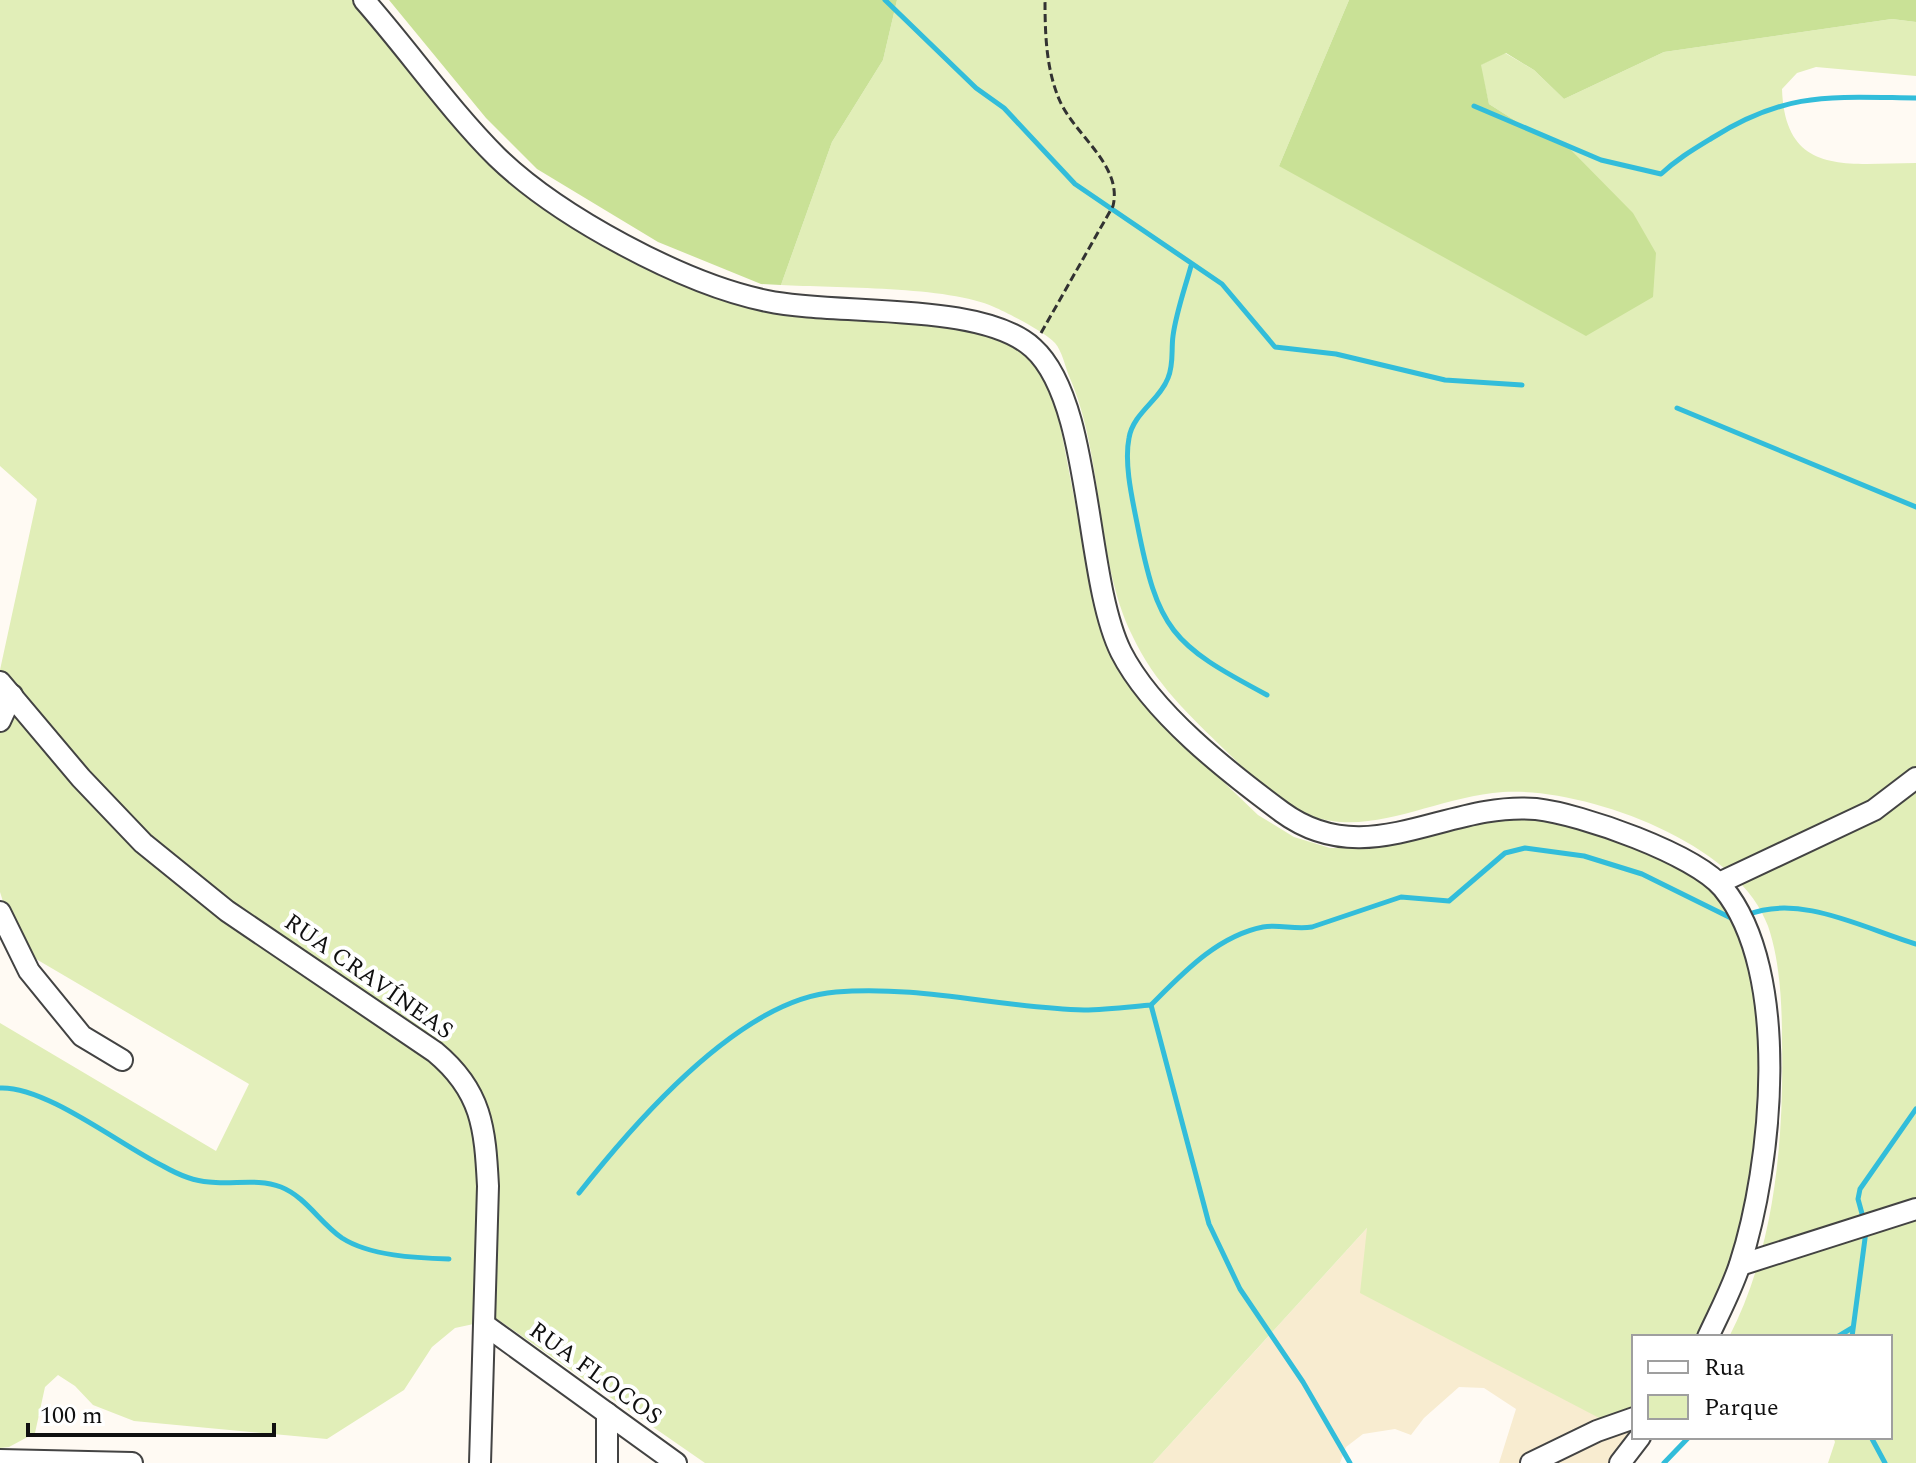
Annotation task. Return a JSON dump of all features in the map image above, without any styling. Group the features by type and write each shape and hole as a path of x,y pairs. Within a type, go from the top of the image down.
{"street":[{"path":"364,0 499,158 584,220 664,265 765,301 847,312 951,317 998,329 1033,347 1058,387 1065,406 1079,461 1109,622 1121,653 1149,692 1185,731 1301,825 1345,838 1383,836 1454,818 1535,809 1624,833 1683,859 1719,883 1743,917 1758,951 1767,1012 1765,1131 1759,1180 1740,1265 1709,1335"},
{"path":"0,721 6,688"},
{"name":"RUA CRAVÍNEAS","path":"6,688 81,778 143,843 227,911 435,1052 451,1066 472,1093 486,1140 485,1325 480,1463"},
{"path":"1719,883 1874,810 1916,778"},
{"path":"0,912 29,971 82,1036 122,1060"},
{"path":"1740,1265 1916,1209"},
{"name":"RUA FLOCOS","path":"485,1325 676,1463"},
{"path":"607,1413 607,1463"},
{"path":"1531,1463 1597,1431 1632,1419"},
{"path":"1620,1463 1638,1439"},
{"path":"14,1461 132,1463"}],"path":[{"path":"1033,347 1113,206 1116,195 1111,174 1068,119 1058,98 1050,71 1045,0"}],"shaded area":[{"path":"1368,1227 1632,1410 1632,1438 1612,1463 1499,1463 1516,1409 1484,1388 1459,1387 1424,1418 1411,1435 1395,1429 1363,1434 1346,1447 1340,1463 1153,1463"}],"green space":[{"path":"0,0 358,0 521,188 756,308 983,328 1035,359 1057,409 1090,580 1106,641 1161,722 1258,815 1294,837 1330,848 1369,848 1504,817 1550,820 1619,838 1680,864 1719,893 1745,935 1757,1005 1758,1068 1755,1139 1743,1222 1730,1271 1703,1335 1632,1335 1632,1412 1605,1421 1360,1293 1367,1228 1153,1463 705,1463 497,1319 455,1328 432,1347 404,1390 327,1439 134,1421 93,1405 75,1386 58,1375 45,1387 35,1433 9,1447 0,1448 0,1023 216,1151 249,1084 36,959 6,911 0,892 0,670 37,499 0,466"},
{"path":"389,0 897,0 883,60 832,142 781,285 761,284 658,242 537,169 486,118"},
{"path":"897,0 1349,0 1279,166 1522,125 1489,104 1480,65 1505,53 1534,70 1564,99 1664,52 1892,19 1916,22 1916,76 1816,67 1797,73 1782,89 1786,118 1795,138 1808,152 1845,163 1916,163 1916,1463 1828,1463 1834,1439 1892,1439 1892,1335 1730,1335 1757,1267 1774,1193 1781,1116 1782,1012 1780,983 1768,926 1752,896 1726,869 1693,846 1655,826 1575,799 1503,792 1358,822 1330,821 1302,812 1273,795 1174,698 1151,668 1132,635 1111,574 1095,473 1080,407 1055,343 1017,318 974,300 921,292 781,285 832,142 883,60"},
{"path":"1349,0 1916,0 1916,22 1892,19 1664,52 1564,99 1534,70 1506,53 1481,65 1489,104 1522,125 1567,146 1633,213 1656,253 1653,297 1586,336 1279,166"}],"waterway":[{"path":"885,0 976,88 1004,108 1075,184 1222,284 1275,347 1336,354 1445,380 1522,385"},
{"path":"1474,106 1601,160 1661,174 1692,150 1739,123 1787,104 1834,98 1916,98"},
{"path":"1191,266 1174,327 1168,378 1131,429 1127,458 1131,492 1153,588 1174,630 1189,647 1209,662 1267,695"},
{"path":"1677,408 1916,507"},
{"path":"579,1193 629,1133 693,1068 764,1016 800,1000 836,992 867,991 930,994 1084,1010 1151,1005 1201,958 1246,932 1269,926 1312,927 1401,897 1449,901 1505,853 1525,848 1584,856 1642,874 1731,918"},
{"path":"1747,915 1767,909 1810,911 1854,922 1916,944"},
{"path":"1151,1005 1209,1224 1240,1289 1303,1382 1350,1463"},
{"path":"0,1088 39,1096 60,1106 185,1177 218,1183 263,1183 281,1187 298,1197 342,1238 366,1249 394,1255 449,1259"},
{"path":"1864,1221 1858,1199 1860,1189 1916,1109"},
{"path":"1852,1335 1866,1231"},
{"path":"1840,1335 1852,1328"},
{"path":"1664,1463 1687,1439"},
{"path":"1872,1439 1885,1463"}]}
